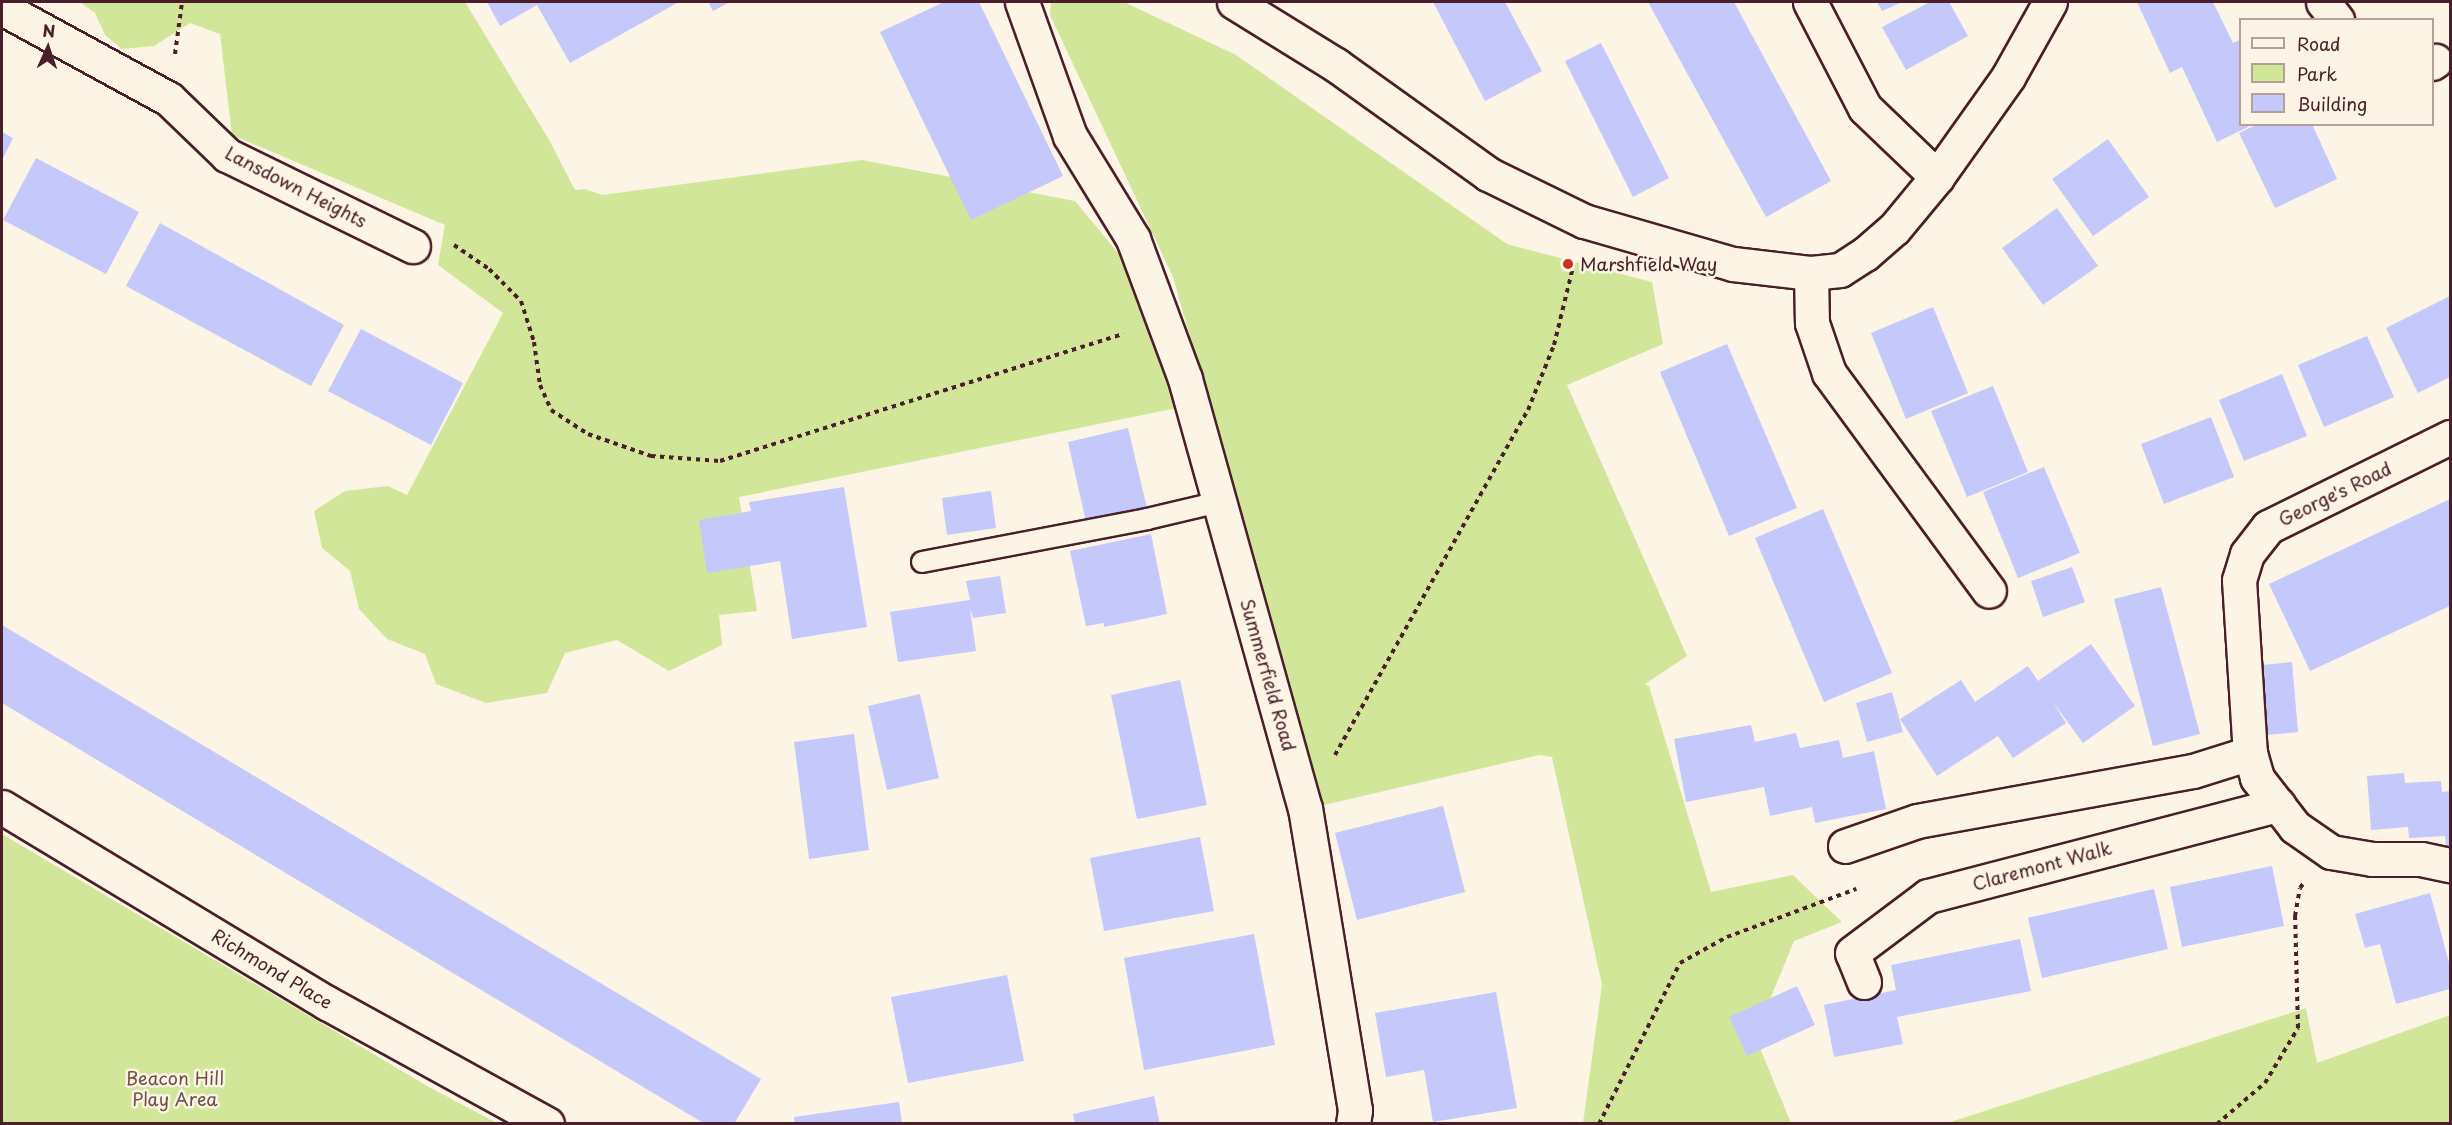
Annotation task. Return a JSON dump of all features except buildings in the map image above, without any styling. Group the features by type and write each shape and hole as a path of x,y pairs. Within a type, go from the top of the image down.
{"street":[{"name":"Summerfield Road","path":"1022,2 1070,136 1133,239 1185,379 1305,808 1355,1110 1353,1124"},
{"path":"1234,2 1336,65 1488,174 1584,221 1733,264 1811,273 1840,270 1865,254 1894,229 1937,177 2008,77 2050,2"},
{"path":"1810,2 1865,108 1937,177"},
{"path":"2323,2 2335,18"},
{"name":"Lansdown Heights","path":"2,8 169,99 227,155 405,242"},
{"path":"1811,273 1812,323 1829,373 1989,591"},
{"name":"George's Road","path":"2451,437 2268,527 2247,554 2239,580 2250,753 2257,778 2295,827 2331,852 2373,859 2421,859 2451,865"},
{"path":"1845,846 1917,821 2193,771 2250,753"},
{"name":"Claremont Walk","path":"1864,982 1852,953 1928,896 2278,805"},
{"name":"Richmond Place","path":"2,807 327,1003 547,1124"}],"lane":[{"path":"922,562 1147,519 1220,502"}],"path":[{"path":"169,99 182,2"},
{"path":"405,242 419,221 489,269 521,301 534,342 540,385 551,410 588,434 651,456 720,461 1164,321"},
{"path":"1305,808 1528,410 1554,345 1584,221"},
{"path":"2217,1124 2265,1083 2298,1028 2295,916 2300,888"},
{"path":"1599,1124 1680,963 1727,937"}],"green space":[{"path":"80,2 465,2 548,138 575,190 585,189 602,195 862,160 1075,201 1124,260 1177,408 739,497 757,611 719,615 722,645 669,671 617,640 565,653 547,693 486,703 436,684 425,654 387,639 359,609 350,571 322,548 314,511 345,491 388,486 407,495 503,313 438,265 445,225 232,135 220,34 190,23 154,46 122,49 105,35 95,13"},
{"path":"1051,2 1124,2 1236,55 1507,244 1652,282 1663,344 1567,385 1687,656 1645,684 1649,686 1711,892 1793,875 1842,922 1794,941 1755,1036 1791,1123 1583,1123 1602,985 1552,757 1539,755 1324,805 1173,277 1050,15"},
{"name":"Beacon Hill Play Area","path":"2,834 429,1087 497,1123 2,1123"},
{"path":"2306,1008 2317,1063 2450,1015 2450,1123 1947,1123"}],"place":[{"name":"Marshfield Way","path":"1568,264"}]}
